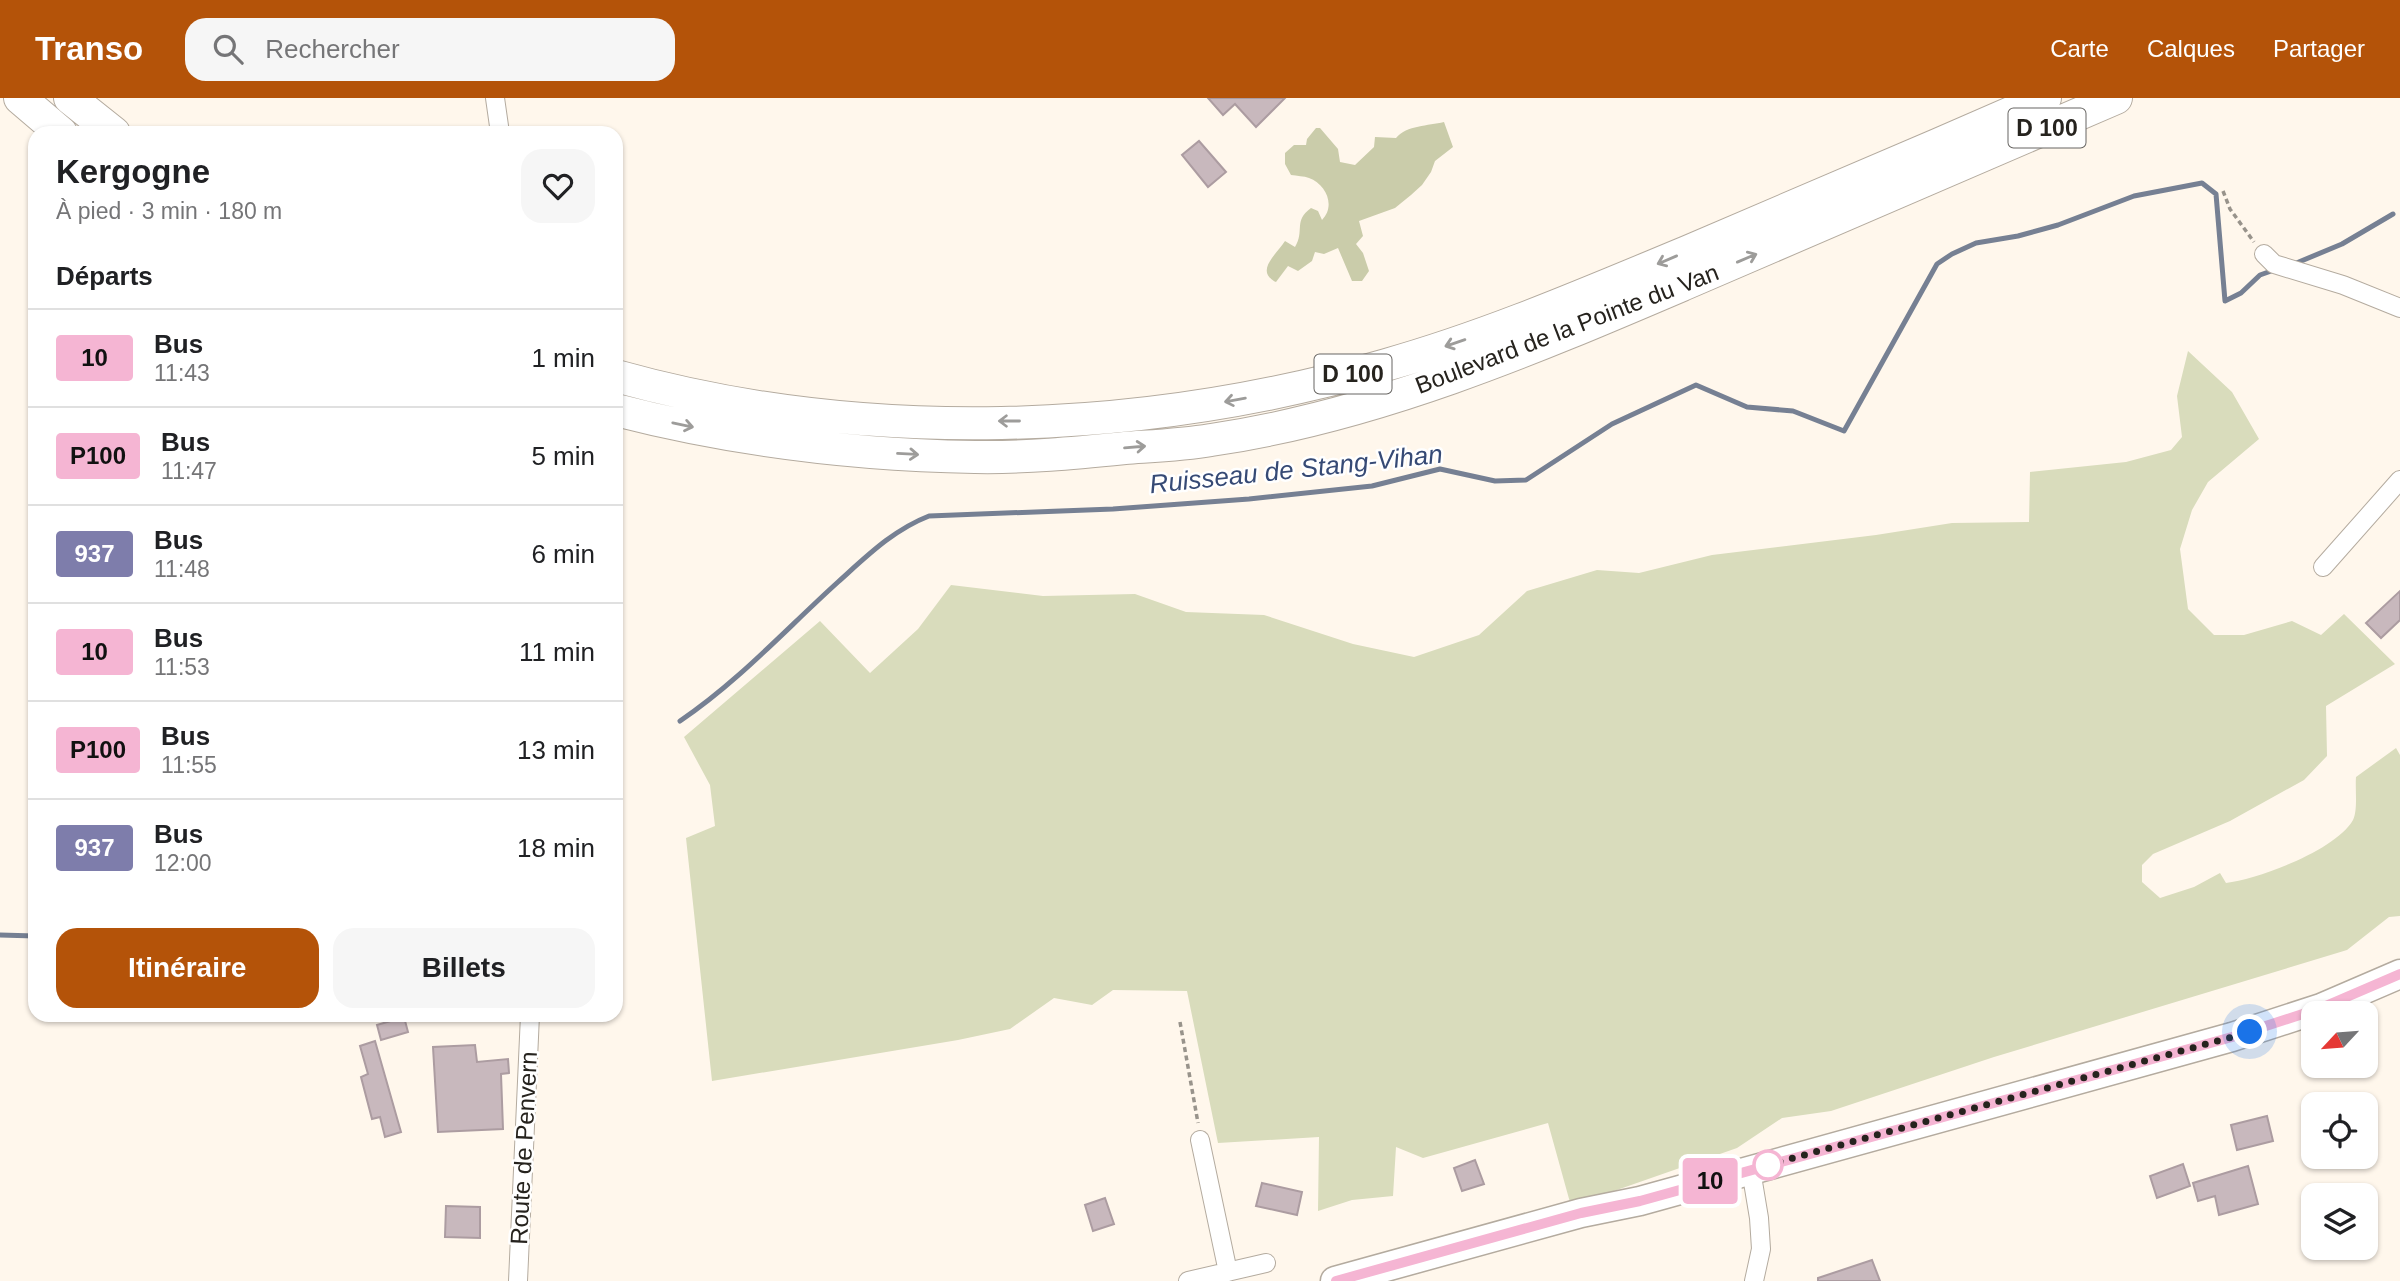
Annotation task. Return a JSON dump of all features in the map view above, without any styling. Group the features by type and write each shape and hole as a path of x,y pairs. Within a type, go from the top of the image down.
{"highway":[{"path":"20,98 53,126"},
{"path":"70,98 105,126"},
{"name":"D 100","path":"1706,244 2001,98"},
{"name":"Boulevard de la Pointe du Van","path":"623,378 719,401 844,417 924,422 1058,421 1146,414 1261,396 1384,366 1449,346 1552,308 2045,98"},
{"name":"Boulevard de la Pointe du Van","path":"623,412 704,429 804,445 869,452 965,457 1059,453 1211,440 1271,428 1428,386 1565,335 2116,98"}],"main road":[{"path":"1335,1281 1581,1213 1640,1201 2268,1026 2341,1000 2400,974"},
{"path":"1400,1281 1586,1223 1640,1201"}],"street":[{"path":"495,98 499,126"},
{"path":"2262,251 2274,264 2343,285 2400,308"},
{"path":"2323,567 2400,480"},
{"name":"Route de Penvern","path":"518,1281 530,1022"},
{"path":"1200,1140 1228,1272"},
{"path":"1751,1170 1755,1185 1760,1249 1754,1281"},
{"path":"1188,1281 1266,1263"}],"path":[{"path":"2223,191 2241,226 2262,251"},
{"path":"1180,1022 1200,1140"}],"green space":[{"path":"1444,122 1453,147 1435,161 1422,185 1395,208 1359,221 1363,236 1356,244 1363,253 1369,271 1362,281 1352,281 1338,248 1324,254 1315,252 1312,261 1298,271 1288,266 1276,282 1270,278 1267,273 1269,262 1285,241 1295,247 1302,217 1311,208 1318,211 1322,220 1329,202 1324,190 1315,181 1291,175 1285,164 1285,153 1294,145 1306,145 1307,139 1316,128 1320,128 1338,149 1340,162 1355,165 1374,147 1375,137 1396,138 1412,128"},
{"path":"2188,351 2232,392 2259,439 2208,482 2192,510 2180,549 2188,609 2214,635 2244,635 2292,621 2321,635 2344,614 2395,664 2326,706 2327,756 2304,780 2230,821 2153,854 2142,865 2142,882 2160,898 2194,887 2220,873 2226,883 2240,880 2276,869 2314,852 2331,842 2353,820 2356,777 2396,748 2400,755 2400,916 2389,917 2347,950 1994,1057 1831,1111 1782,1118 1737,1148 1571,1206 1548,1123 1423,1158 1396,1147 1393,1196 1352,1200 1318,1211 1319,1137 1218,1143 1187,991 1113,990 1092,1005 1054,998 1010,1029 712,1081 686,838 715,826 710,785 684,737 820,621 870,673 918,629 951,585 1043,596 1135,594 1186,612 1264,615 1353,644 1414,657 1479,635 1527,591 1597,570 1639,573 1712,555 1952,523 2029,522 2030,472 2126,462 2171,450 2182,437 2177,396"}],"building":[{"path":"1208,98 1285,98 1256,127 1235,104 1223,115"},
{"path":"1199,141 1226,172 1208,187 1182,155"},
{"path":"2400,591 2400,620 2381,638 2366,623"},
{"path":"405,1022 408,1032 381,1040 377,1025"},
{"path":"375,1041 401,1132 385,1137 380,1117 372,1119 361,1077 368,1074 360,1046"},
{"path":"475,1045 477,1062 508,1059 509,1073 501,1074 503,1129 438,1132 433,1047"},
{"path":"2267,1116 2273,1141 2237,1150 2231,1125"},
{"path":"1475,1160 1484,1184 1462,1191 1454,1168"},
{"path":"2183,1164 2190,1186 2157,1198 2150,1176"},
{"path":"2248,1166 2258,1204 2219,1215 2215,1196 2198,1201 2193,1183"},
{"path":"1262,1183 1302,1192 1297,1215 1256,1206"},
{"path":"1105,1198 1114,1224 1093,1231 1085,1205"},
{"path":"446,1206 480,1207 480,1238 445,1237"},
{"path":"1872,1260 1880,1281 1818,1281 1818,1278"}],"waterway":[{"name":"Ruisseau de Stang-Vihan","path":"680,721 742,672 870,553 892,536 929,516 1113,509 1249,499 1372,486 1440,469 1495,481 1526,480 1612,424 1696,385 1747,407 1793,411 1844,431 1937,264 1976,243 2018,236 2058,225 2134,196 2202,183 2216,194 2225,301 2241,293 2260,275 2274,270"},
{"name":"Ruisseau de Stang-Vihan","path":"2294,264 2342,244 2393,214"},
{"name":"Ruisseau de Stang-Vihan","path":"0,935 28,936"}],"bus line":[{"name":"10","path":"1336,1281 1581,1213 1640,1201 2232,1037 2321,1008 2400,974"}],"route":[{"path":"1768,1165 2250,1032"}]}
